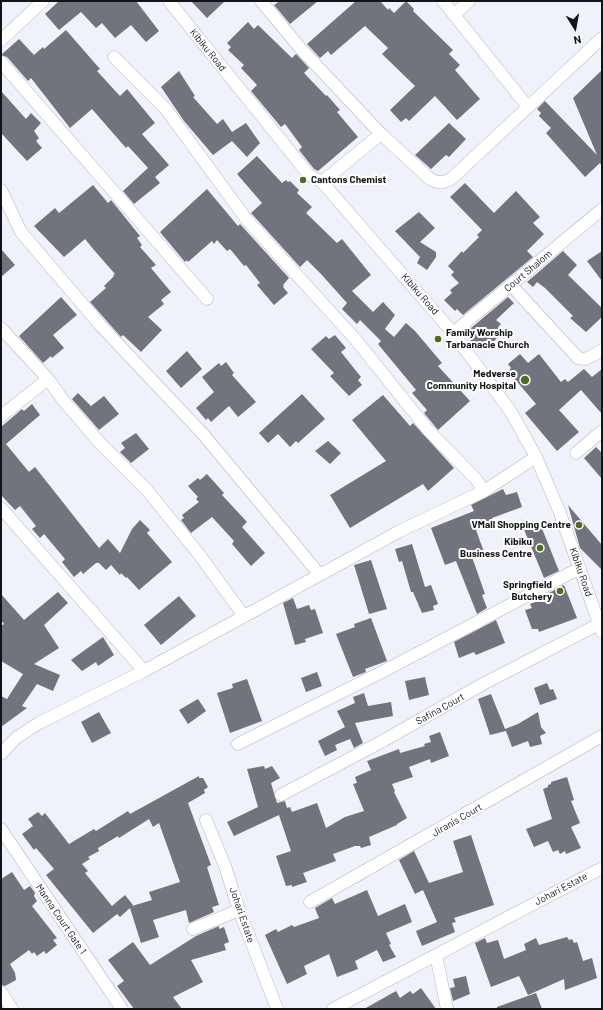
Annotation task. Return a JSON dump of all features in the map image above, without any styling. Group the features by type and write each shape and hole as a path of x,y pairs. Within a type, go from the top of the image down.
{"street":[{"path":"1,40 43,1"},
{"name":"Kibiku Road","path":"169,1 309,175 322,182 453,332 511,412 536,457 560,513 600,628"},
{"path":"261,1 301,49 380,134 430,179 437,182 444,182 451,179 602,38"},
{"path":"443,1 528,107"},
{"path":"454,14 469,1"},
{"path":"114,57 166,108 247,220 356,340 428,430 476,479 484,491"},
{"path":"1,62 207,299"},
{"path":"322,182 380,134"},
{"path":"1,190 21,232 101,326 204,434 320,575"},
{"name":"Court Shalom","path":"453,332 602,209"},
{"path":"511,285 578,358 585,359 602,350"},
{"path":"1,328 48,379 63,400 99,442 146,490 198,553 244,616"},
{"path":"1,416 48,379"},
{"path":"576,453 602,431"},
{"path":"1,754 16,738 39,723 144,671 400,531 484,491 536,457"},
{"path":"1,508 144,671"},
{"path":"238,744 380,673 580,568"},
{"name":"Safina Court","path":"281,795 381,742 483,684 600,628"},
{"name":"Jiranis Court","path":"310,902 602,736"},
{"name":"Johari Estate","path":"206,820 225,866 239,910 277,1009"},
{"name":"Manna Court Gate 1","path":"1,828 122,1009"},
{"name":"Johari Estate","path":"333,1009 602,868"},
{"path":"193,929 239,910"},
{"path":"436,955 447,1009"},
{"path":"1,992 12,1009"}],"building":[{"path":"59,1 136,1 159,31 146,42 131,25 115,38 102,23 96,28 81,12 59,30 45,14"},
{"path":"191,1 225,1 207,18"},
{"path":"280,1 318,1 290,24 274,5"},
{"path":"356,1 380,1 388,10 389,8 394,13 406,1 414,9 413,11 453,50 449,54 460,65 455,70 480,99 457,120 435,96 409,121 406,118 401,122 390,110 415,86 382,54 388,48 365,26 331,55 328,51 320,58 307,44"},
{"path":"248,22 254,29 258,25 292,58 296,54 309,68 304,73 340,110 337,112 358,137 318,171 314,169 299,150 302,147 285,124 281,127 251,91 257,85 241,68 244,65 228,50 231,47 227,43"},
{"path":"66,30 100,69 97,71 120,96 127,89 155,123 142,134 169,165 155,177 160,183 134,204 123,191 148,168 128,146 126,148 92,109 70,128 31,78 28,81 7,57 1,55 19,39 34,55 43,47 44,49"},
{"path":"602,70 602,166 600,163 585,177 546,133 551,128 539,116 541,113 537,109 545,101 597,155 573,98"},
{"path":"179,71 195,96 193,97 217,124 223,119 232,132 246,123 260,143 247,157 232,141 213,155 184,121 161,87"},
{"path":"1,91 26,119 31,113 41,123 34,131 39,138 36,141 42,148 27,161 1,133"},
{"path":"449,123 466,139 449,157 446,155 431,169 415,155"},
{"path":"257,156 282,183 286,180 288,182 290,181 299,190 297,193 312,207 306,213 337,243 342,239 371,275 352,291 373,312 383,302 395,315 385,329 394,337 406,323 415,331 442,363 438,366 470,401 438,430 424,413 427,410 412,393 416,390 378,344 381,341 360,320 357,324 342,309 347,303 307,260 300,267 251,213 262,203 237,174"},
{"path":"465,183 494,213 516,191 540,217 533,223 544,234 527,251 533,257 463,315 457,309 455,311 444,300 452,293 450,290 459,283 451,275 454,272 448,266 462,251 463,253 479,237 477,235 482,230 450,197"},
{"path":"93,185 108,203 111,200 140,236 137,238 142,245 140,247 156,265 151,268 171,292 161,300 164,304 148,317 162,330 141,352 123,335 121,337 90,302 106,288 104,286 115,274 85,239 64,257 34,226 55,208 59,213"},
{"path":"207,189 238,226 240,224 289,278 283,285 288,293 274,305 257,285 260,283 246,265 244,266 230,249 227,251 217,240 214,244 212,241 188,262 187,260 185,262 160,232"},
{"path":"419,212 435,228 420,242 436,252 436,257 427,270 417,263 420,257 395,231"},
{"path":"1,249 15,265 1,277"},
{"path":"563,251 577,265 568,275 602,308 602,317 586,332 570,318 573,316 545,288 537,282 533,287 527,282"},
{"path":"602,251 602,281 587,261"},
{"path":"61,297 77,315 53,335 64,348 43,363 19,336"},
{"path":"508,297 514,303 496,320 501,324 498,327 503,331 489,347 483,342 477,347 464,334"},
{"path":"335,335 346,348 341,352 361,377 358,380 362,385 349,396 330,376 334,373 311,349 326,336 329,339"},
{"path":"187,351 202,369 181,388 166,371"},
{"path":"520,354 528,363 539,354 561,382 565,379 568,382 584,369 592,377 602,369 602,414 581,390 559,410 579,432 557,451 525,413 536,404 508,371 511,368 508,364"},
{"path":"226,362 234,373 232,375 256,402 238,417 229,406 211,422 208,418 206,420 196,408 214,392 202,377 219,363 221,366"},
{"path":"78,393 91,406 104,396 119,414 99,430 72,399"},
{"path":"302,394 325,419 298,443 296,441 290,447 278,434 268,443 259,433"},
{"path":"383,395 410,426 413,423 454,468 428,491 423,484 350,528 330,495 386,461 352,420"},
{"path":"32,404 40,415 6,444 29,472 35,467 99,548 108,539 120,553 132,529 140,520 150,530 147,533 172,562 139,590 127,577 126,578 121,573 120,575 111,565 106,570 99,563 96,563 83,574 81,571 74,577 62,562 65,559 44,534 40,538 32,529 36,526 20,506 15,510 1,495 1,427 22,409 24,411"},
{"path":"136,433 149,449 131,463 120,452 125,448 121,443"},
{"path":"328,441 341,453 330,464 315,451"},
{"path":"596,447 602,453 602,479 584,458"},
{"path":"207,474 224,493 222,495 247,522 242,527 265,553 251,566 232,544 234,541 212,517 191,533 181,520 184,518 182,515 199,502 196,499 198,497 188,486 198,478 200,480"},
{"path":"503,489 506,495 517,492 522,507 492,518 494,522 476,530 484,552 472,557 485,594 482,595 487,608 477,614 456,561 445,565 431,528 474,511 471,505"},
{"name":"VMall Shopping Centre","path":"568,505 602,545 602,570 580,548"},
{"name":"Kibiku Business Centre","path":"539,521 559,571 544,578 523,527"},
{"path":"412,544 425,587 431,585 438,604 433,606 434,610 422,613 413,592 411,592 402,561 399,562 395,549"},
{"path":"371,560 387,609 369,614 354,565"},
{"path":"564,585 577,618 539,632 538,629 532,629 525,610 532,608 530,604 551,596 549,593"},
{"path":"58,592 68,603 44,625 59,648 34,664 60,675 53,691 37,684 22,706 27,708 1,727 1,696 7,699 23,674 1,661 1,626 4,624 1,620 1,594 24,620"},
{"path":"179,596 196,616 161,645 144,625"},
{"path":"293,598 297,609 309,605 311,610 315,609 323,633 305,639 306,642 295,645 283,603"},
{"path":"371,618 387,661 365,669 366,672 353,677 336,634 355,627 354,624"},
{"path":"496,620 505,643 476,655 474,652 459,658 454,642"},
{"path":"103,637 114,655 98,666 96,662 82,671 71,660"},
{"path":"317,672 322,686 306,692 301,678"},
{"path":"425,677 429,695 409,700 405,681"},
{"path":"247,679 262,721 230,733 217,693 233,688 232,684"},
{"path":"547,683 550,690 553,689 557,699 540,705 534,688"},
{"path":"364,693 368,706 391,702 393,716 355,723 363,743 354,748 350,739 335,745 337,750 325,756 318,741 345,727 337,711 355,703 353,697"},
{"path":"491,694 505,729 518,724 538,712 541,727 546,733 540,736 542,744 530,747 528,741 512,747 506,731 490,735 478,699"},
{"path":"198,699 206,711 188,724 179,710"},
{"path":"99,712 111,733 92,743 81,722"},
{"path":"440,732 449,756 431,763 430,759 409,767 413,777 392,784 395,791 394,792 407,818 397,825 369,837 371,845 361,848 360,846 355,846 333,854 336,861 303,873 307,882 292,887 292,885 286,886 276,856 291,851 279,815 234,836 227,822 258,807 247,769 264,766 265,769 272,766 280,778 271,783 277,803 285,801 287,808 290,807 292,812 317,803 326,828 345,817 364,811 353,784 357,783 355,777 371,770 367,761 399,749 400,753 425,746 424,744 431,742 429,736"},
{"path":"199,776 199,778 203,778 208,787 204,790 205,793 188,803 211,865 207,867 219,905 212,907 214,912 189,923 186,910 153,920 159,937 141,943 130,908 120,917 117,914 93,933 46,875 54,869 36,848 34,850 22,834 33,826 28,819 38,812 42,816 45,813 69,844 94,829 96,831 128,811 130,814","holes":["149,819 153,827 159,823 180,882 149,892 152,900 132,906 133,905 125,895 112,906 85,873 88,871 82,864 90,859 88,857 99,851 98,848 118,836 119,838"]},
{"path":"567,777 574,800 571,801 580,823 571,827 581,848 566,854 565,851 560,854 558,850 553,852 548,841 534,847 526,829 552,819 543,789 548,787 551,782"},
{"path":"471,835 494,905 454,918 456,922 452,923 455,932 422,946 416,931 437,922 423,890 415,894 399,860 414,851 429,883 463,872 453,841"},
{"path":"12,872 24,890 30,886 35,893 34,896 37,901 32,906 57,938 53,940 57,945 46,954 44,951 37,956 34,952 32,954 29,950 10,964 15,973 16,980 5,986 1,985 1,879"},
{"path":"367,890 378,916 405,904 412,922 386,933 391,944 389,945 396,957 383,962 377,950 355,961 358,969 337,977 329,954 304,966 307,974 287,984 265,935 276,929 278,932 292,925 294,927 319,918 315,908 332,898 335,904"},
{"path":"219,926 219,929 224,927 229,942 224,944 226,950 191,960 203,982 173,997 182,1009 134,1009 117,986 124,981 108,960 133,942 150,965 196,936"},
{"path":"567,937 569,940 572,939 574,943 577,942 583,961 592,958 597,978 565,990 564,979 528,995 519,976 491,987 475,943 485,938 487,943 498,940 504,959 526,950 524,944 536,938 539,945"},
{"path":"466,976 470,994 453,1001 450,988 455,987 453,979"},
{"path":"421,988 436,1009 364,1009 396,991 400,998 410,991 413,994"},
{"path":"536,993 542,1009 497,1009 497,1007"}],"place":[{"name":"Cantons Chemist","path":"303,180"},
{"name":"Family Worship Tarbanacle Church","path":"438,339"},
{"name":"Medverse Community Hospital","path":"525,380"},
{"name":"VMall Shopping Centre","path":"579,525"},
{"name":"Kibiku Business Centre","path":"540,548"},
{"name":"Springfield Butchery","path":"560,591"}]}
